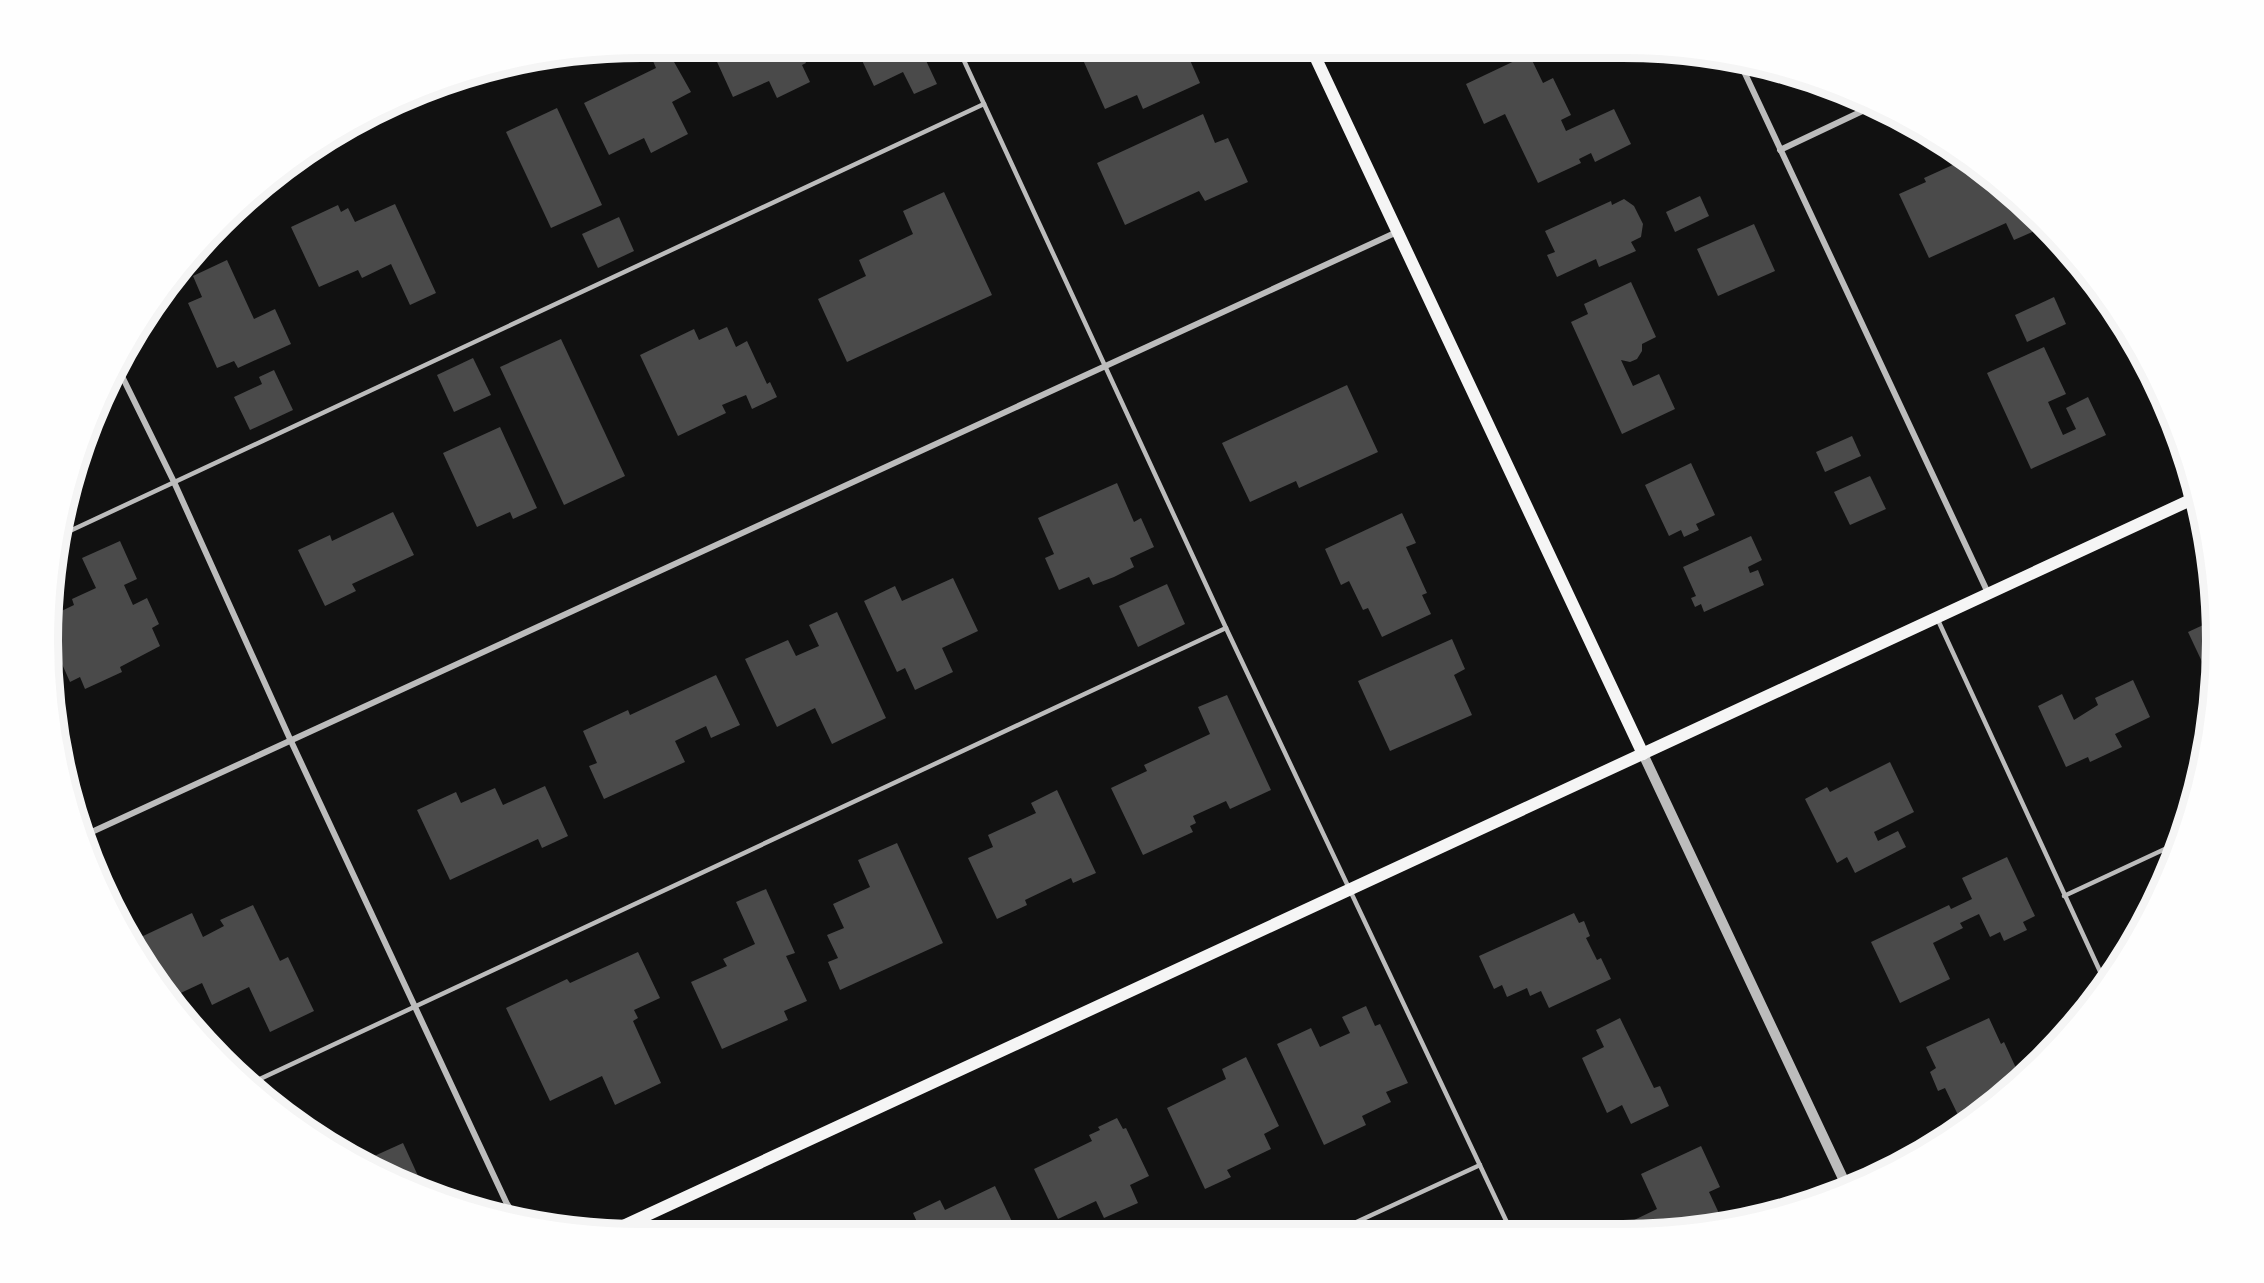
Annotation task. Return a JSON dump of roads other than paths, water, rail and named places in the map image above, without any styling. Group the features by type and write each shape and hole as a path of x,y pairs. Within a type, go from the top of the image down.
{"main road":[{"path":"1315,58 1643,754"},
{"path":"628,1224 2188,501"}],"street":[{"path":"1744,72 1988,593"},
{"path":"1780,150 1863,111"},
{"path":"90,833 1397,232"},
{"path":"123,377 174,482 290,739 510,1209"},
{"path":"1643,754 1844,1181"}],"lane":[{"path":"963,58 1226,628 1507,1224"},
{"path":"69,531 984,104"},
{"path":"1937,617 2101,974"},
{"path":"257,1080 1226,628"},
{"path":"2064,896 2168,848"},
{"path":"1352,1224 1480,1165"}]}
